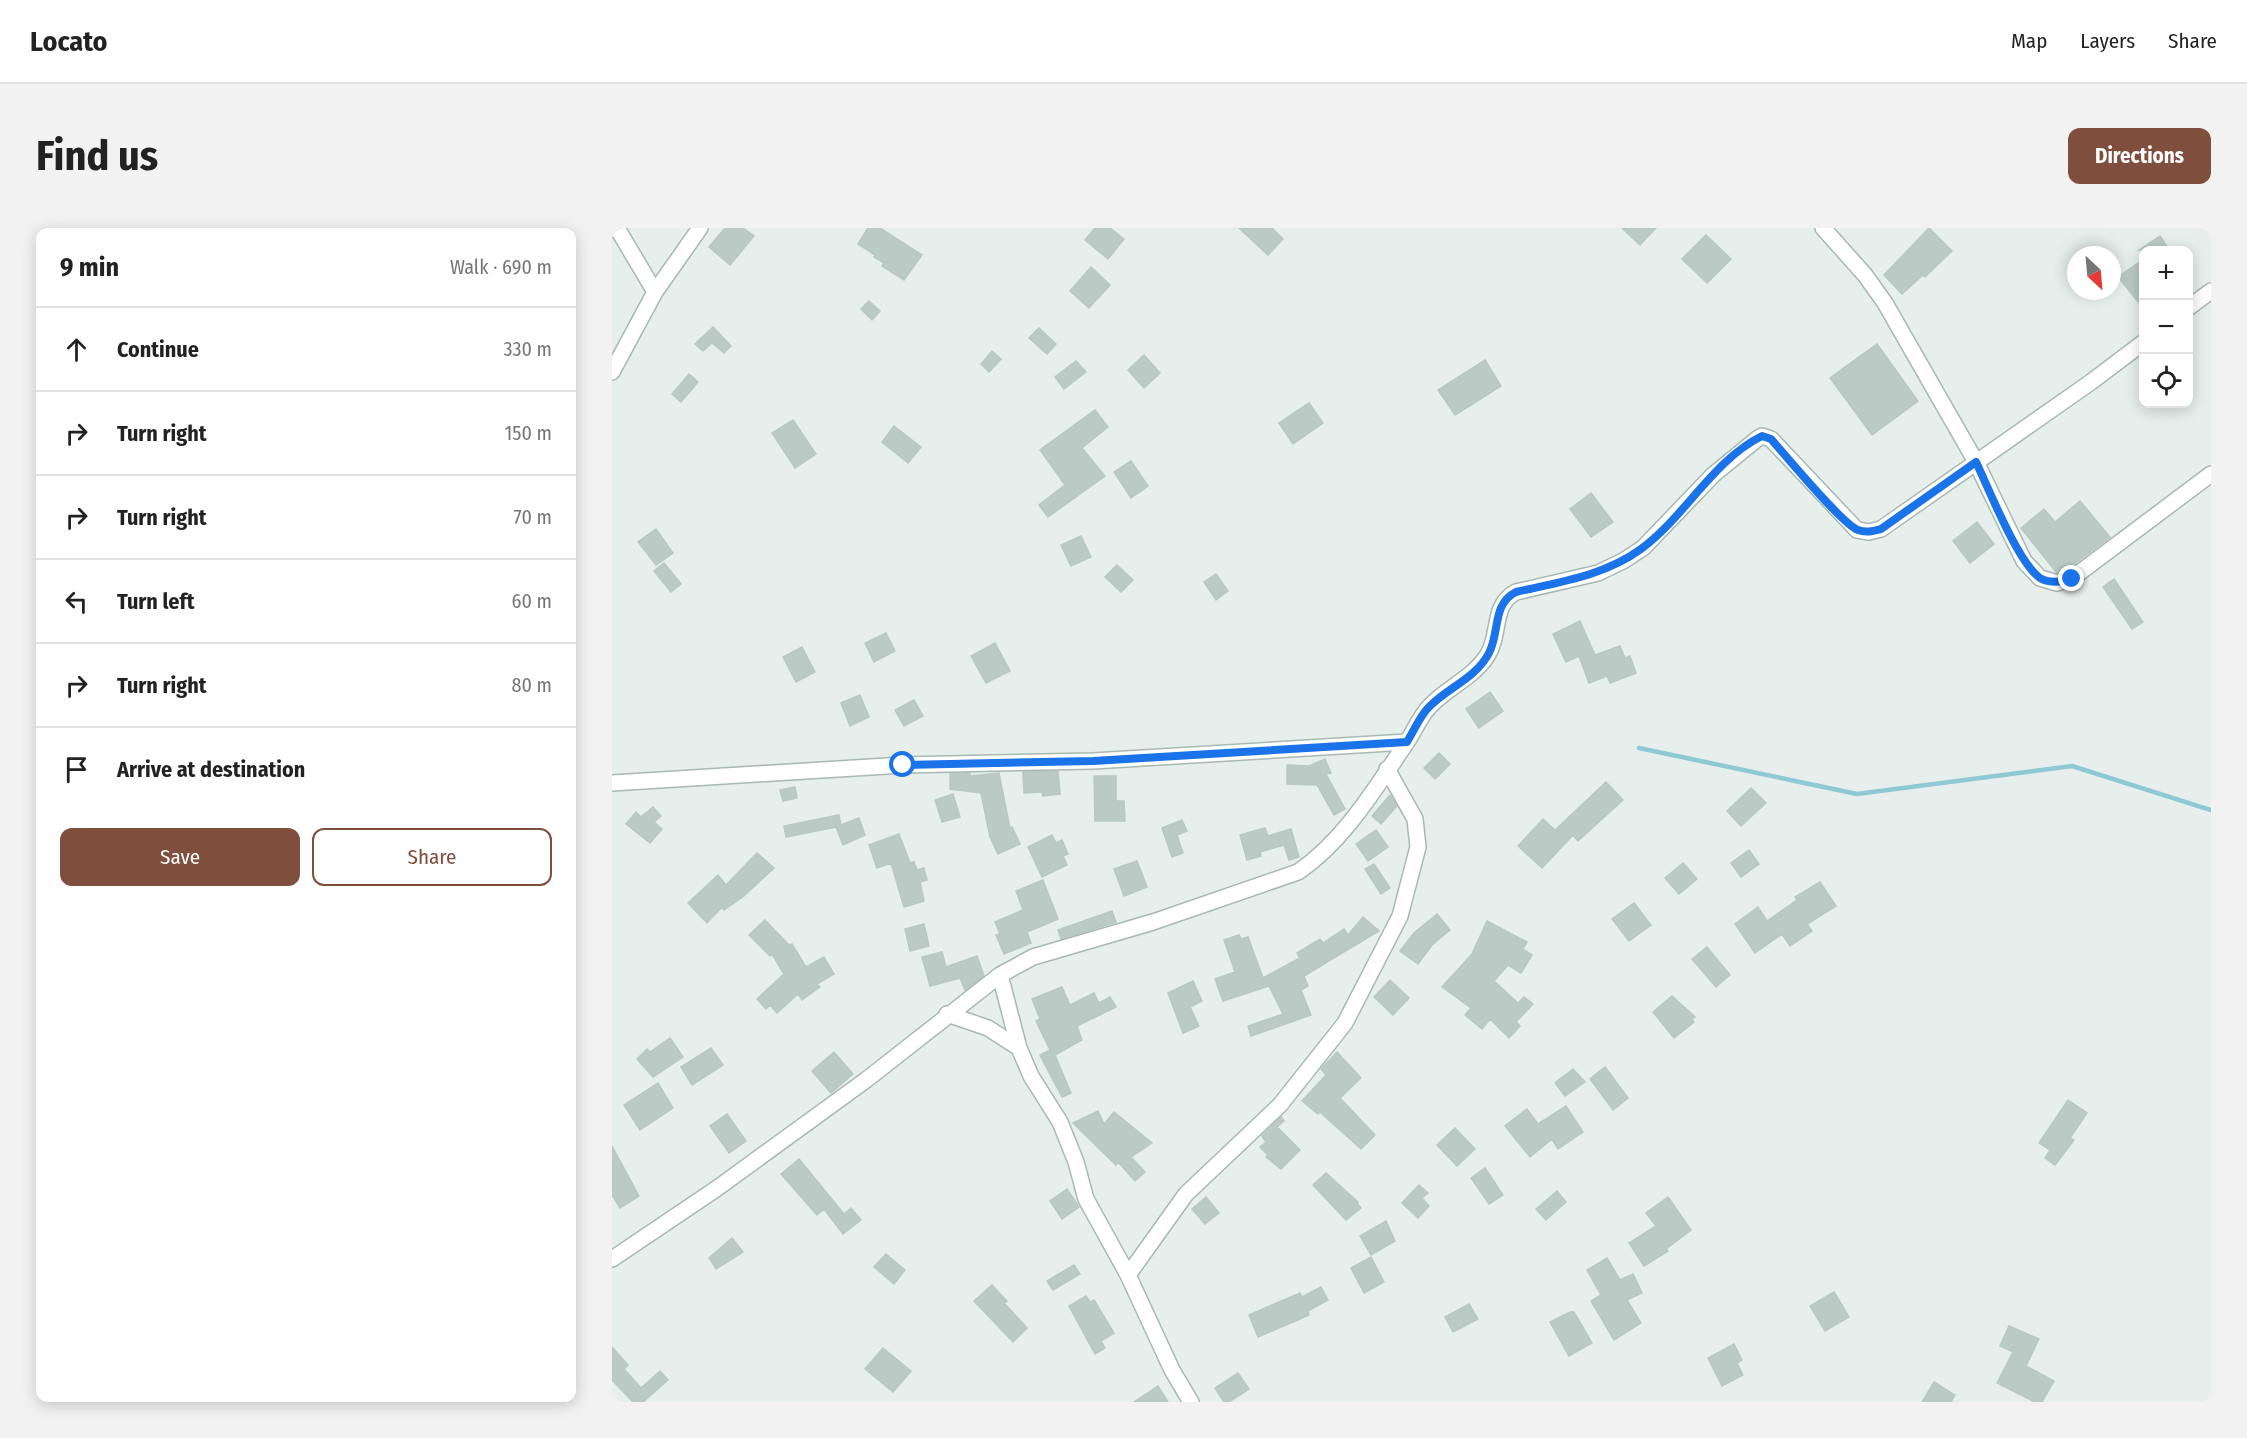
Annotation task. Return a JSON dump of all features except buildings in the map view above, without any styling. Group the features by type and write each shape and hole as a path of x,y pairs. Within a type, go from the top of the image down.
{"street":[{"path":"617,228 655,292"},
{"path":"612,372 655,292 700,228"},
{"path":"1824,228 1865,275 1885,303 1976,462 2024,561 2040,578 2057,583 2072,579 2211,474"},
{"path":"2193,304 2211,291"},
{"path":"612,1258 716,1189 866,1080 947,1014 1000,975 1033,957 1153,922 1298,872 1331,845 1407,742 1429,707 1476,672 1489,652 1500,606 1507,597 1516,592 1598,573 1623,561 1643,548 1713,475 1757,439 1767,436 1771,439 1841,516 1857,530 1869,532 1881,529 2139,346"},
{"path":"612,783 903,765 1093,761 1407,742"},
{"path":"1128,1275 1186,1194 1280,1105 1345,1023 1400,916 1418,847 1415,819 1387,769"},
{"path":"1000,975 1019,1048 1031,1076 1060,1122 1076,1161 1086,1199 1128,1275 1172,1370 1191,1402"},
{"path":"947,1014 988,1028 1019,1048"}],"waterway":[{"path":"1639,748 1857,794 2072,766 2211,810"}],"route":[{"path":"903,765 1093,761 1407,742 1429,707 1476,672 1489,652 1500,606 1507,597 1516,592 1598,573 1623,561 1643,548 1713,475 1750,443 1762,436 1771,439 1841,516 1857,530 1869,532 1881,529 1976,462 2024,561 2040,578 2057,583 2072,579"}]}
